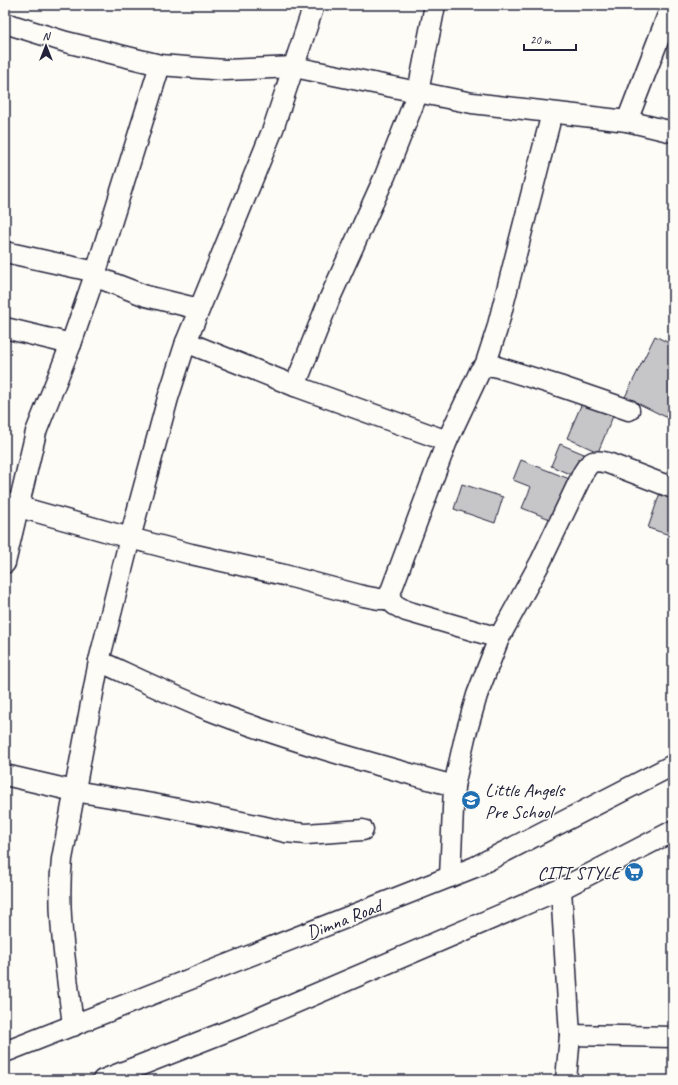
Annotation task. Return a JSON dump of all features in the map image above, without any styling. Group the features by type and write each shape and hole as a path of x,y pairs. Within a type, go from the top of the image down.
{"street":[{"path":"73,1026 61,919 60,892 62,859 99,661 130,538 168,398 186,342 274,129 314,5"},
{"path":"295,386 329,300 385,176 418,92 435,5"},
{"path":"627,121 669,12"},
{"path":"5,23 66,42 160,66 225,70 294,67 472,103 627,121 673,132"},
{"path":"5,563 11,505 36,432 71,344 95,274 160,66"},
{"path":"388,599 447,441 480,371 485,366 497,329 552,113"},
{"path":"5,252 95,274 146,296 200,309"},
{"path":"5,328 71,344"},
{"path":"186,342 295,386 447,441"},
{"path":"485,366 494,366 560,386 629,410"},
{"path":"450,877 454,786 465,737 477,695 499,638 541,561 583,473 589,464 597,461 608,463 673,488"},
{"path":"11,505 192,554 284,575 363,596 388,599 406,611 499,638"},
{"path":"99,661 204,708 319,747 454,786"},
{"name":"Dimna Road","path":"5,1052 475,867 673,765"},
{"path":"5,775 74,791 153,804 286,832 306,834 363,830"},
{"path":"108,1079 248,1023 561,889 673,831"},
{"path":"561,889 570,1035 566,1080"},
{"path":"570,1035 673,1037"}],"building":[{"path":"655,336 673,345 672,420 625,397"},
{"path":"585,396 616,409 598,452 567,438"},
{"path":"560,444 584,454 574,476 551,466"},
{"path":"521,460 572,480 555,521 522,508 531,487 513,480"},
{"path":"462,484 503,497 495,523 454,509"},
{"path":"662,487 673,491 673,536 648,528"}],"place":[{"name":"Little Angels Pre School","path":"471,800"},
{"name":"CITI STYLE","path":"634,872"}]}
